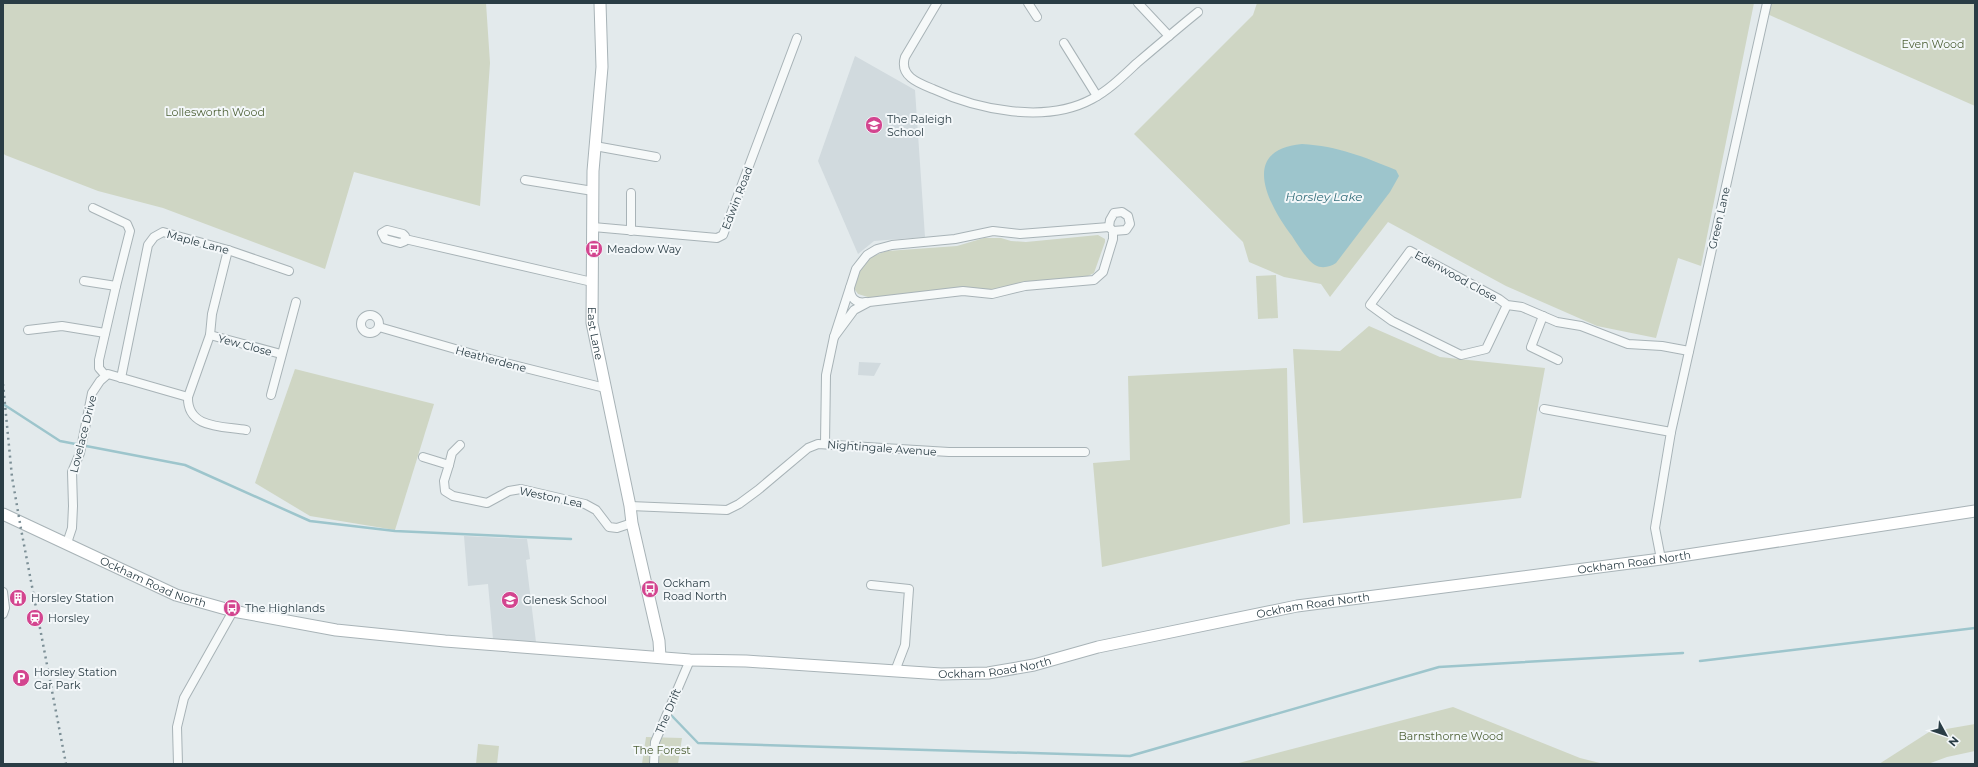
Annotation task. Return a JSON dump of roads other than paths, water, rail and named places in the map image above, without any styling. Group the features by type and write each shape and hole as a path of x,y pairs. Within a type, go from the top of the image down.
{"main road":[{"name":"East Lane","path":"600,3 602,67 595,146 593,191 592,322 630,506 632,524 659,642 660,657"},
{"name":"Ockham Road North","path":"3,514 176,595 232,611 344,631 445,642 690,660 746,661 941,674 988,673 1034,665 1098,647 1297,606 1661,558 1975,511"}],"street":[{"path":"937,3 903,61 906,74 918,83 960,101 1018,112 1042,111 1067,107 1098,96 1198,12"},
{"path":"1028,3 1037,17"},
{"path":"1138,3 1169,36"},
{"name":"Green Lane","path":"1661,558 1655,528 1671,432 1767,3"},
{"name":"Edwin Road","path":"592,227 717,238 722,235 797,38"},
{"path":"1064,43 1098,96"},
{"path":"595,146 656,157"},
{"path":"525,180 593,191"},
{"path":"631,193 632,231"},
{"path":"93,208 121,221 130,227 130,235 105,332 99,368 105,375 188,397"},
{"path":"825,443 826,375 834,336 850,287 856,269 863,259 872,252 882,247 956,239 993,231 1024,234 1111,229 1114,239 1103,272 1094,280 1025,286 992,294 963,291 861,303 854,300 850,294 850,287"},
{"name":"Maple Lane","path":"121,378 148,245 154,236 163,232 228,250 289,271"},
{"path":"405,239 592,282"},
{"path":"228,250 212,314 210,335 188,397 188,405 193,415 205,424 246,430"},
{"name":"Edenwood Close","path":"1507,305 1486,349 1462,354 1392,321 1370,305 1410,251 1499,299 1507,305 1522,307 1557,322 1581,326 1628,344 1662,346 1689,351"},
{"path":"84,281 116,286"},
{"name":"Yew Close","path":"271,395 296,302"},
{"path":"834,336 854,310 869,302"},
{"path":"1543,316 1531,347 1558,360"},
{"path":"28,330 62,326 105,332"},
{"name":"Heatherdene","path":"379,327 490,359 605,388"},
{"name":"Yew Close","path":"210,335 281,354"},
{"name":"Lovelace Drive","path":"67,543 72,528 72,472 80,450 92,393 105,375"},
{"path":"1544,409 1671,432"},
{"name":"Nightingale Avenue","path":"630,506 727,510 739,504 758,490 808,448 825,443 891,450 942,452 1085,452"},
{"name":"Weston Lea","path":"460,445 452,453 444,487 445,491 453,496 487,503 509,491 521,489 585,504 596,510 609,527 617,528 632,524"},
{"path":"423,458 449,465"},
{"path":"872,585 909,589 905,645 895,671"},
{"path":"3,592 5,608 3,614"},
{"path":"178,764 177,727 184,698 232,611"},
{"name":"The Drift","path":"654,764 655,742 690,660"}],"water":[{"name":"Horsley Lake","path":"1302,144 1327,147 1350,153 1396,170 1399,176 1390,192 1336,263 1331,266 1320,267 1309,260 1275,209 1268,194 1264,180 1265,167 1270,156 1282,148"}],"waterway":[{"path":"3,404 60,441 185,465 310,521 395,531 571,539"},
{"path":"1700,661 1975,628"},
{"path":"672,716 698,743 1130,756 1439,667 1683,653"}],"railway":[{"path":"3,384 12,477 66,764"}],"place":[{"name":"The Raleigh School","path":"874,125"},
{"name":"Meadow Way","path":"594,249"},
{"name":"Ockham Road North","path":"650,589"},
{"name":"Horsley Station","path":"18,598"},
{"name":"Glenesk School","path":"510,600"},
{"name":"The Highlands","path":"232,608"},
{"name":"Horsley","path":"35,618"},
{"name":"Horsley Station Car Park","path":"21,678"}],"park label":[{"name":"Even Wood","path":"1933,44"},
{"name":"Lollesworth Wood","path":"215,112"},
{"name":"Barnsthorne Wood","path":"1451,736"},
{"name":"The Forest","path":"662,750"}]}
